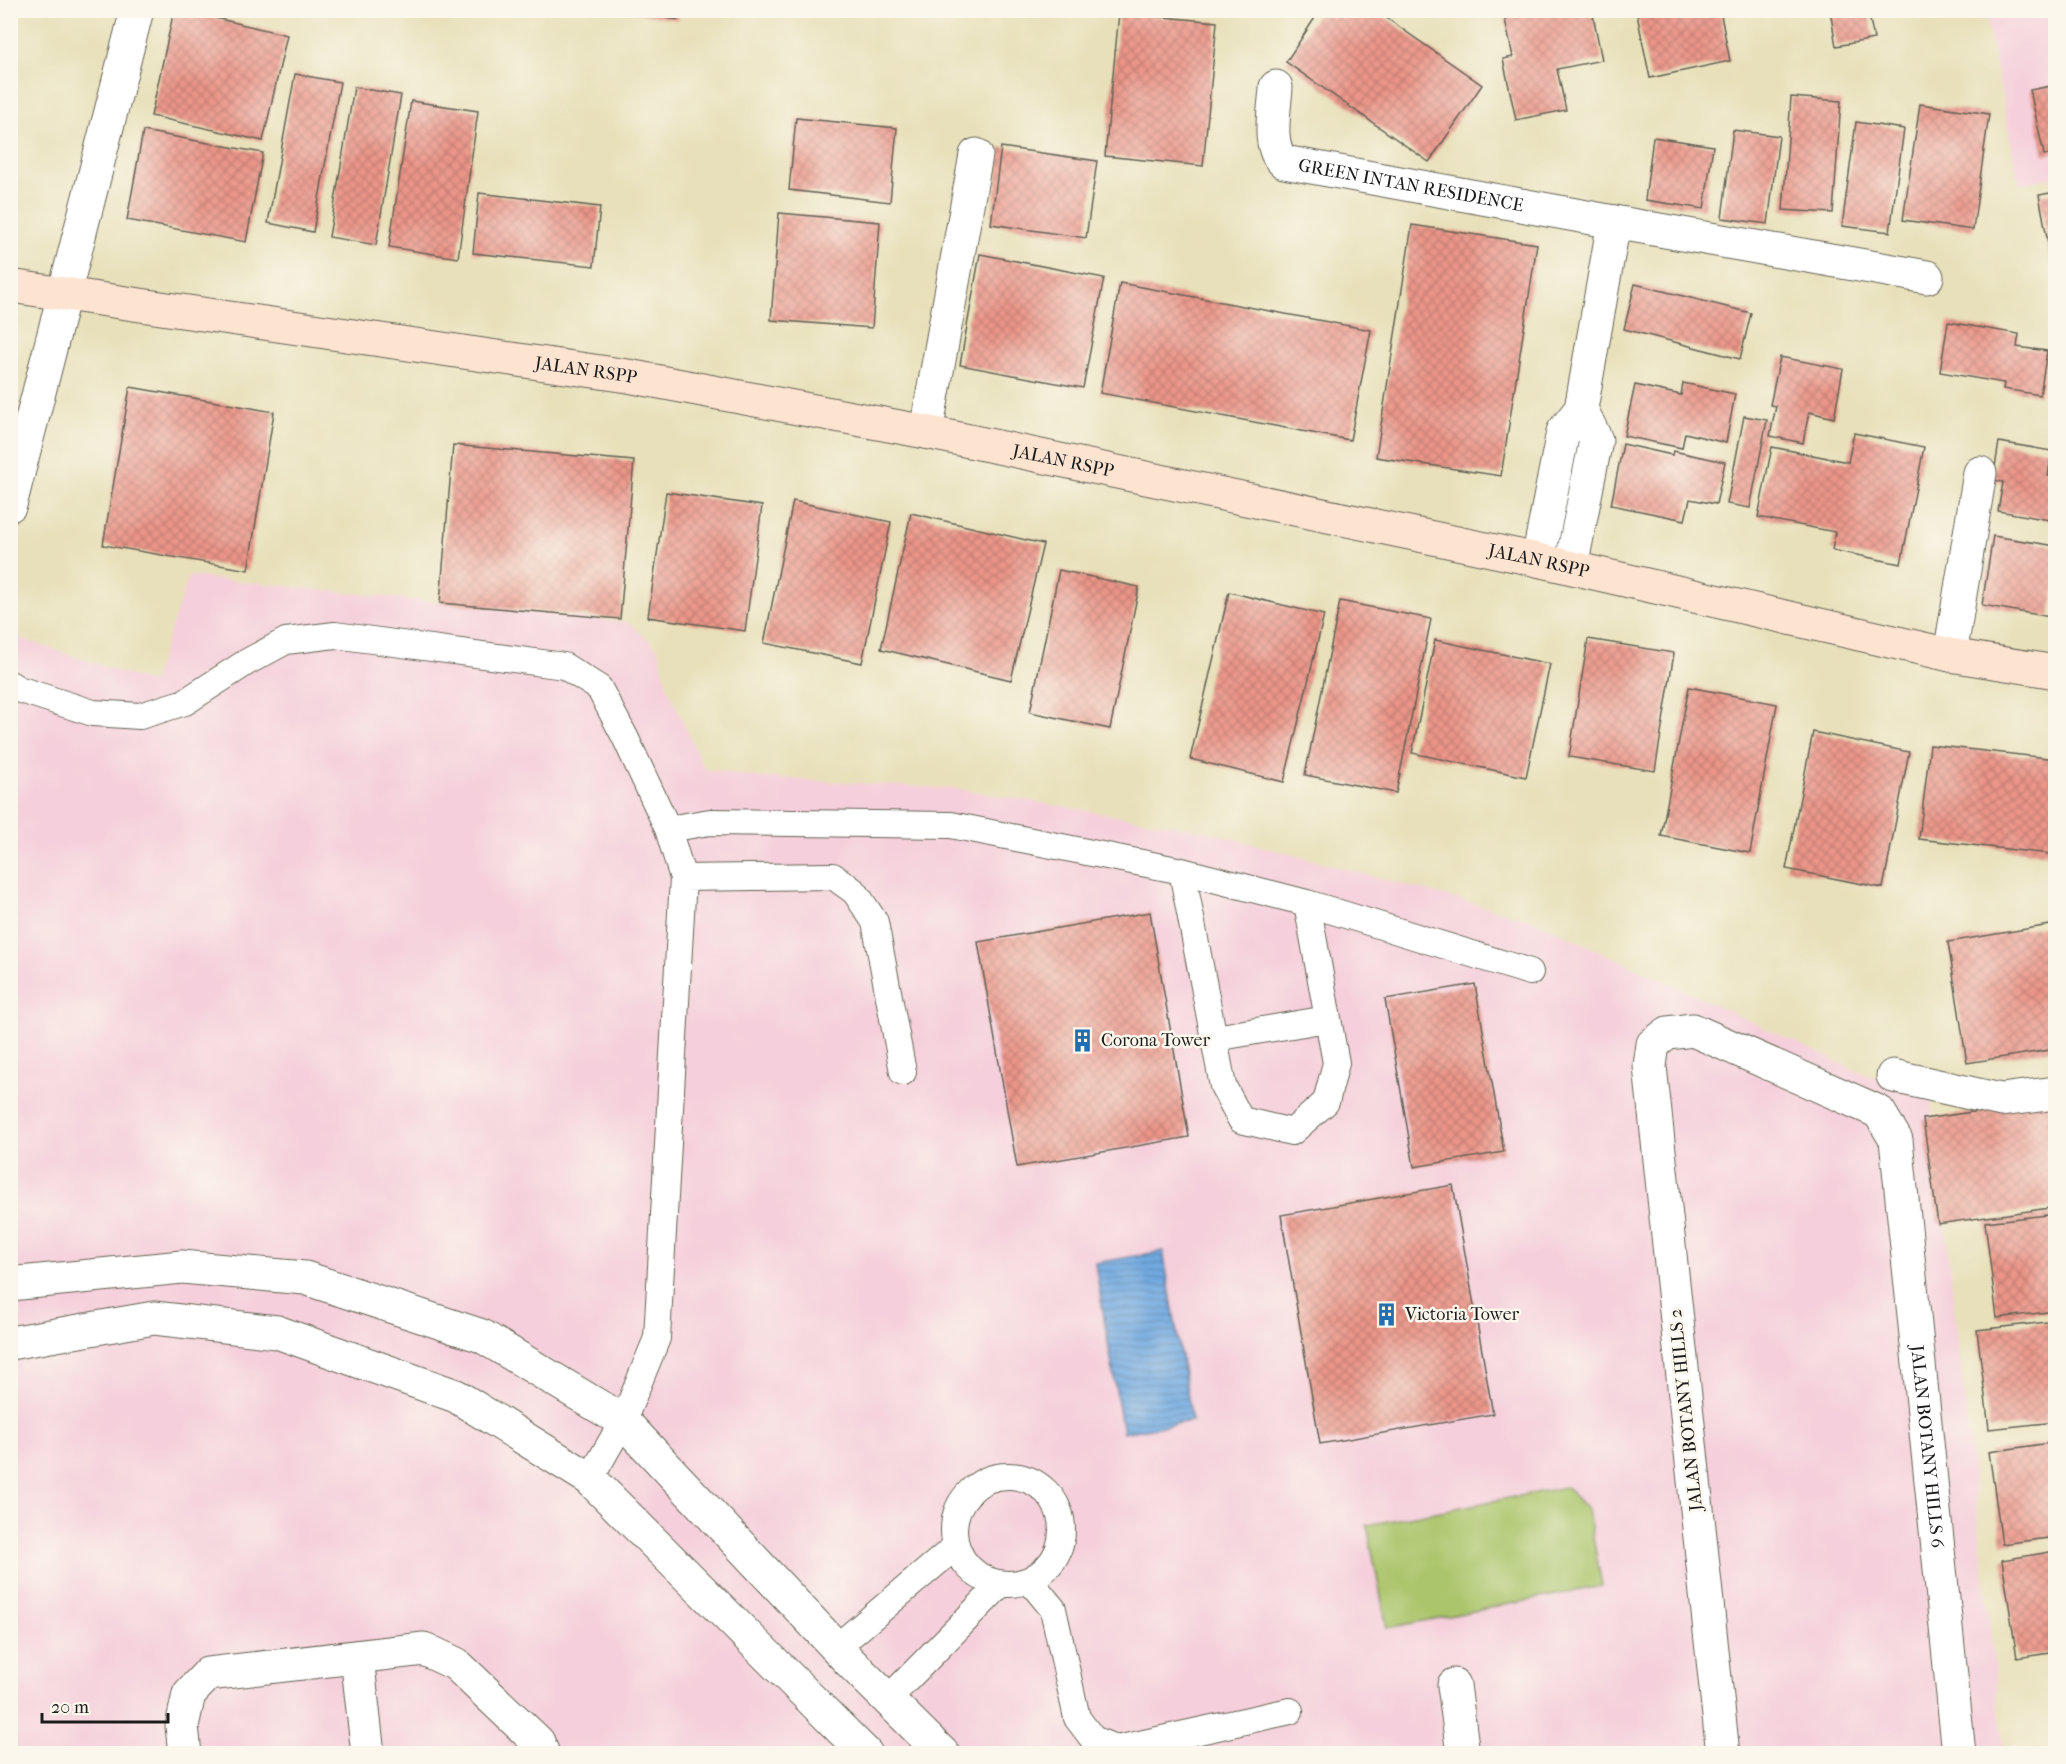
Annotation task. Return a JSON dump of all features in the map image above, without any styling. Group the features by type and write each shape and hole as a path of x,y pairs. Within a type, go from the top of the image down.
{"street":[{"path":"10,505 137,10"},
{"name":"GREEN INTAN RESIDENCE","path":"1276,87 1273,140 1275,151 1284,162 1927,277"},
{"path":"926,432 976,155"},
{"path":"1538,560 1563,432 1581,409 1614,222"},
{"name":"JALAN RSPP","path":"10,286 628,376 926,432 1571,567 1950,656 2055,672"},
{"path":"1571,567 1596,440 1581,409"},
{"path":"1950,656 1980,473"},
{"name":"JALAN BOTANY HILLS 2","path":"1723,1754 1650,1066 1653,1044 1668,1033 1693,1030 1879,1112 1896,1140"},
{"path":"1893,1076 2001,1100 2055,1093"},
{"name":"JALAN BOTANY HILLS 6","path":"1896,1140 1959,1754"},
{"path":"10,1284 182,1267 305,1278 482,1336 622,1421 837,1647 943,1754"},
{"path":"10,1343 154,1318 277,1332 456,1396 590,1479 866,1754"},
{"path":"185,1754 182,1726 189,1694 208,1674 424,1649 456,1664 540,1748"},
{"path":"357,1657 368,1754"},
{"path":"1454,1685 1463,1754"}],"lane":[{"path":"10,684 93,713 140,716 185,702 247,662 286,641 335,635 564,666 599,688 625,737 668,829 683,878 657,1338 622,1421 590,1479"},
{"path":"668,829 710,822 951,825 1182,871 1307,903 1530,972"},
{"path":"1182,871 1223,1086 1241,1120 1292,1132 1326,1102 1336,1063 1307,903"},
{"path":"683,878 833,876 855,892 875,922 903,1072"},
{"path":"1215,1038 1327,1019"},
{"path":"1000,1475 1031,1479 1055,1500 1064,1530 1054,1560 1030,1581 1000,1585 972,1572 955,1547 955,1515 972,1488 1000,1475"},
{"path":"837,1647 955,1547"},
{"path":"1030,1581 1053,1610 1077,1718 1093,1739 1117,1749 1290,1711"},
{"path":"888,1699 1000,1585"}],"shaded area":[{"path":"1985,11 2055,11 2055,177 2019,184"},
{"path":"189,576 630,623 659,650 667,686 704,769 754,777 959,789 1201,830 1533,920 1855,1070 1931,1098 2004,1753 11,1754 11,635 152,683"}],"green space":[{"path":"1566,1487 1588,1510 1602,1586 1387,1628 1367,1525"}],"water":[{"path":"1163,1251 1192,1421 1123,1433 1095,1263"}],"building":[{"path":"174,10 287,35 263,141 151,116"},
{"path":"619,10 679,10 678,20"},
{"path":"1320,10 1375,10 1482,85 1429,162 1286,62"},
{"path":"1503,10 1592,10 1602,60 1557,69 1566,110 1516,120 1503,59 1513,57"},
{"path":"1636,10 1720,10 1730,61 1650,78"},
{"path":"1830,10 1868,10 1874,39 1836,46"},
{"path":"1119,13 1217,22 1203,166 1105,156"},
{"path":"295,74 340,82 313,232 268,223"},
{"path":"2056,85 2056,153 2044,155 2030,90"},
{"path":"354,87 401,95 376,245 329,237"},
{"path":"1791,97 1841,101 1833,213 1783,210"},
{"path":"411,101 478,111 458,258 389,247"},
{"path":"1920,104 1989,114 1973,230 1903,220"},
{"path":"796,118 897,128 890,202 789,190"},
{"path":"1856,122 1904,129 1890,232 1842,226"},
{"path":"1733,130 1779,136 1768,224 1722,218"},
{"path":"143,131 263,153 246,242 127,220"},
{"path":"1653,137 1713,146 1704,209 1645,200"},
{"path":"1001,147 1097,161 1086,238 991,224"},
{"path":"2056,192 2056,275 2054,275 2039,195"},
{"path":"479,193 600,207 594,266 473,253"},
{"path":"779,213 880,222 872,328 771,320"},
{"path":"1412,225 1537,244 1501,476 1376,457"},
{"path":"980,254 1104,278 1083,388 960,365"},
{"path":"1120,283 1371,330 1350,440 1100,393"},
{"path":"1635,284 1751,313 1740,359 1624,329"},
{"path":"1948,322 2019,334 2017,347 2047,351 2040,395 2003,389 2004,383 1940,372"},
{"path":"1780,357 1843,369 1834,418 1809,412 1803,443 1770,436 1776,406 1770,405"},
{"path":"1683,383 1735,394 1726,443 1685,433 1682,448 1624,436 1635,385 1681,395"},
{"path":"130,387 274,412 248,570 103,545"},
{"path":"1744,416 1767,420 1750,508 1727,504"},
{"path":"1854,433 1924,447 1901,564 1832,550 1835,532 1758,517 1772,447 1848,462"},
{"path":"1999,442 2052,451 2048,476 2056,478 2056,521 1998,511 2003,482 1993,480"},
{"path":"1623,444 1672,455 1673,451 1725,462 1716,504 1690,499 1685,520 1611,505"},
{"path":"453,445 634,461 620,619 440,603"},
{"path":"666,492 762,506 745,631 648,617"},
{"path":"793,501 891,522 862,663 764,643"},
{"path":"911,513 1043,544 1011,680 881,649"},
{"path":"1993,536 2056,546 2056,584 2050,617 1982,605"},
{"path":"1059,570 1139,587 1110,729 1030,712"},
{"path":"1229,592 1324,615 1284,782 1190,759"},
{"path":"1340,601 1431,619 1396,793 1305,775"},
{"path":"1588,639 1674,653 1655,771 1569,757"},
{"path":"1435,640 1550,664 1526,777 1412,753"},
{"path":"1689,687 1777,704 1750,853 1661,836"},
{"path":"1813,732 1909,752 1883,888 1786,869"},
{"path":"1930,745 2056,759 2056,801 2050,854 1919,839"},
{"name":"Corona Tower","path":"1150,912 1189,1137 1017,1167 978,942"},
{"path":"2056,924 2056,1049 1967,1063 1948,942"},
{"path":"1475,984 1504,1152 1414,1167 1385,999"},
{"path":"2056,1100 2056,1207 1938,1224 1923,1119"},
{"name":"Victoria Tower","path":"1453,1185 1493,1414 1320,1444 1281,1215"},
{"path":"2056,1214 2056,1311 1997,1318 1985,1222"},
{"path":"2056,1321 2056,1422 1989,1429 1977,1330"},
{"path":"2056,1442 2056,1537 2002,1544 1989,1452"},
{"path":"2056,1551 2056,1652 2017,1658 2002,1560"}],"place":[{"name":"Corona Tower","path":"1083,1040"},
{"name":"Victoria Tower","path":"1387,1314"}]}
